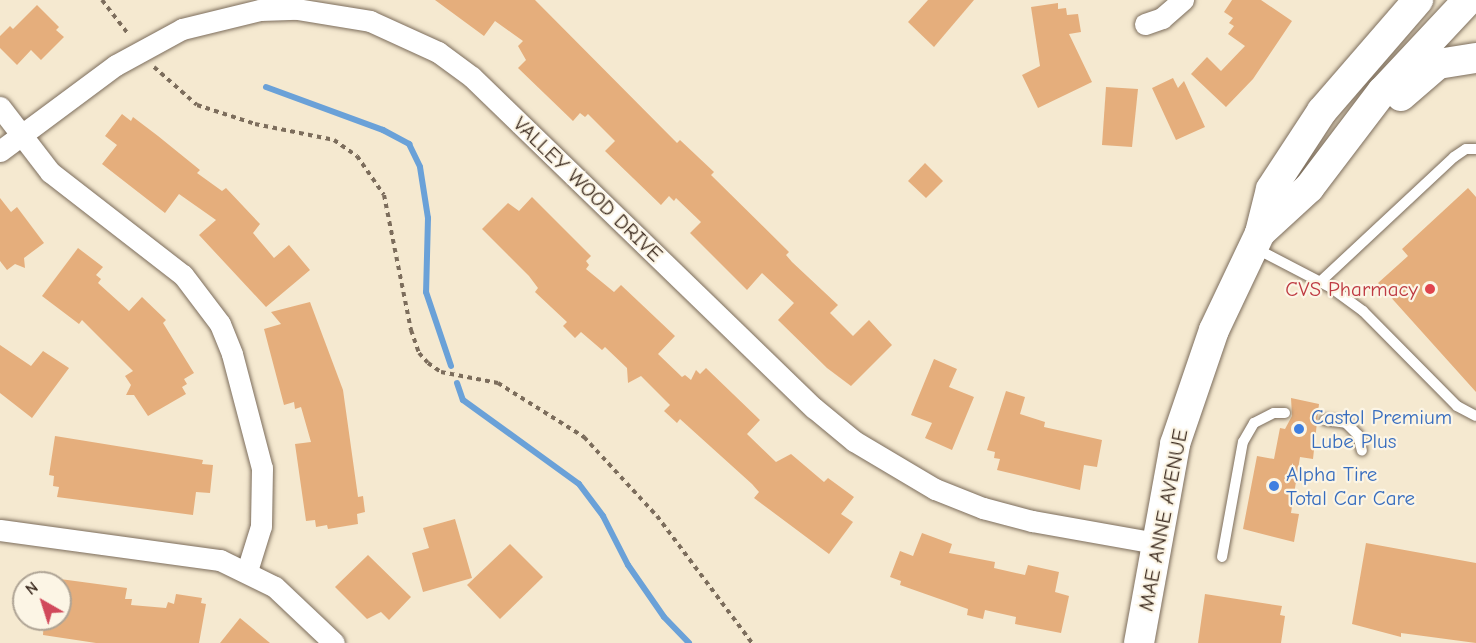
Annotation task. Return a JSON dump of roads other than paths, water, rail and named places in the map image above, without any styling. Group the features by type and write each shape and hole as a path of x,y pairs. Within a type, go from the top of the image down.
{"main road":[{"path":"1370,51 1393,0"},
{"name":"MAE ANNE AVENUE","path":"1139,643 1156,543 1186,409 1214,330 1256,240 1278,175 1370,51 1418,0"},
{"name":"MAE ANNE AVENUE","path":"1256,240 1295,203 1322,173 1382,92 1468,0"},
{"path":"1322,173 1364,139 1425,73 1448,60 1476,58"}],"street":[{"path":"1145,24 1162,18 1183,0"},
{"name":"VALLEY WOOD DRIVE","path":"0,151 140,50 182,29 222,16 339,7 405,34 472,77 814,408 892,466 983,508 1032,521 1156,543"},
{"path":"0,107 60,182 183,276 220,324 232,354 262,468 261,526 247,571"},
{"path":"0,530 190,553 247,571 275,587 334,643"}],"lane":[{"path":"1320,282 1454,157 1466,149 1476,149"},
{"path":"1256,240 1371,318 1457,406 1476,416"},
{"path":"1222,557 1243,442 1254,423 1274,413 1285,413"},
{"path":"1325,420 1346,423 1358,435 1362,451"}],"waterway":[{"path":"266,87 383,130 409,144 420,167 428,218 426,292 451,366"},
{"path":"457,383 463,400 579,484 603,516 628,565 664,617 689,643"}],"place":[{"name":"CVS Pharmacy","path":"1430,289"},
{"name":"Castol Premium Lube Plus","path":"1299,429"},
{"name":"Alpha Tire Total Car Care","path":"1274,486"}]}
